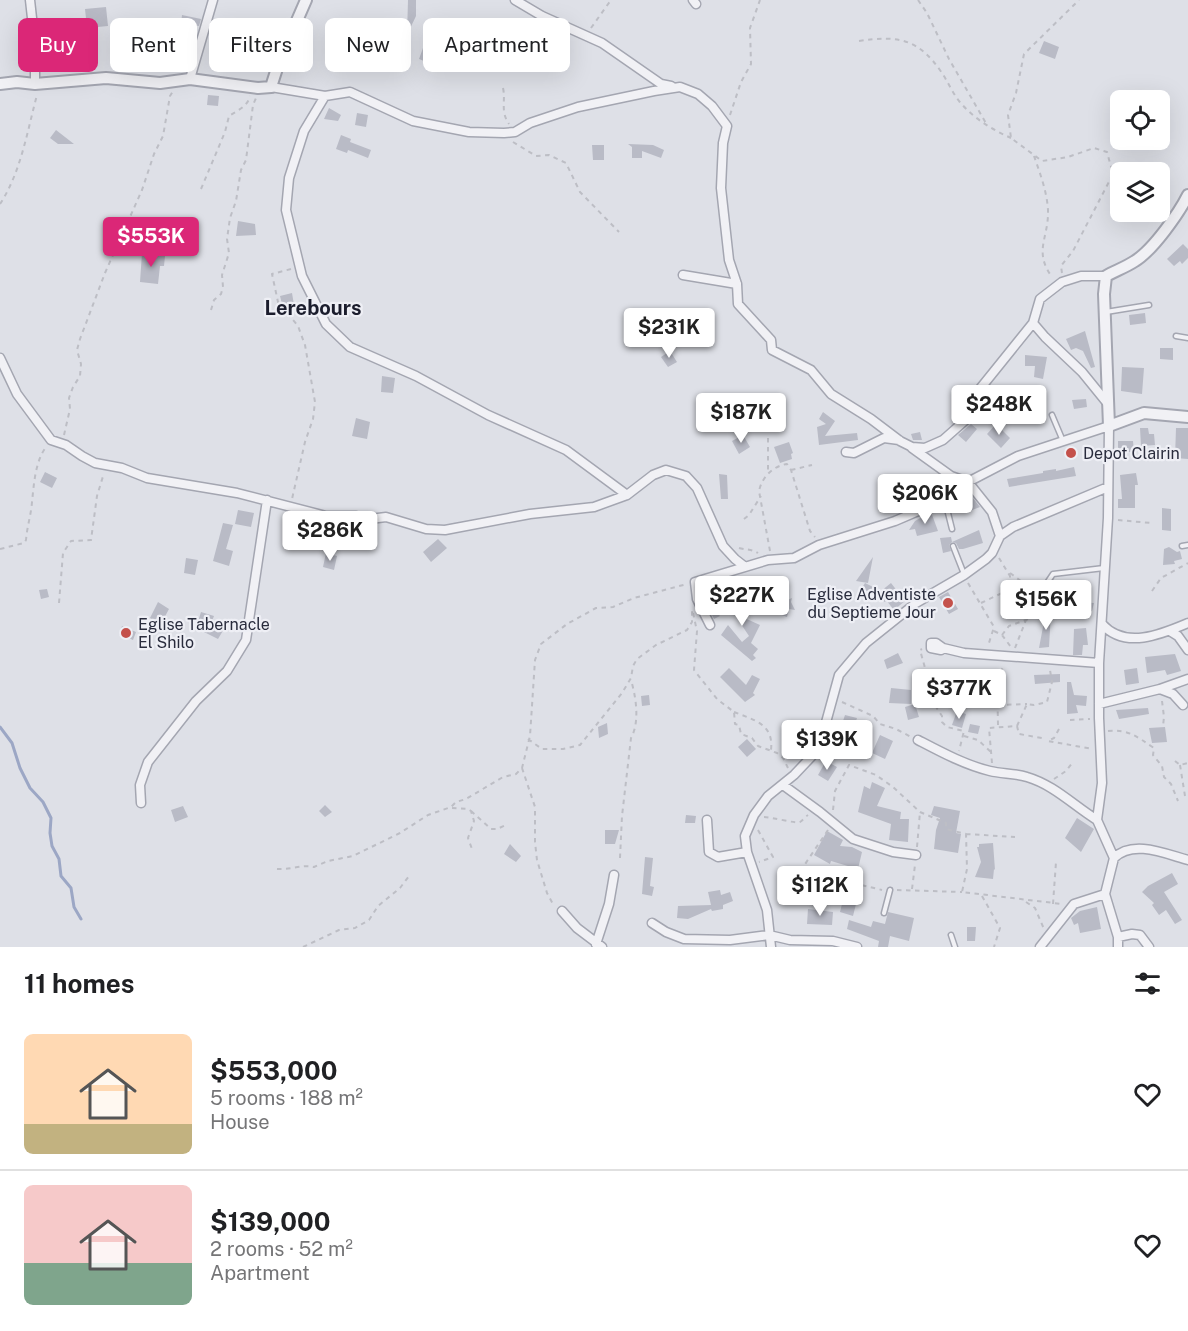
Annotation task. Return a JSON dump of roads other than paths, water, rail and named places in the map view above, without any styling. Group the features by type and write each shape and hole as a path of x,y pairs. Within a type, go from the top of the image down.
{"street":[{"path":"30,0 38,84"},
{"path":"185,80 213,0"},
{"path":"263,87 279,62 306,0"},
{"path":"515,0 542,16 602,44 661,84 680,87 698,94 712,106 727,126 723,143 721,188 729,260 737,284 738,304 771,340 772,351 812,370 831,394 912,447 951,476 968,482 992,512 1000,536"},
{"path":"0,84 17,82 38,84 106,78 160,83 185,80 263,87 325,96 350,92 413,121 468,132 515,132 530,123 578,107 680,87"},
{"path":"325,96 304,131 289,178 286,210 302,276 326,324 350,347 416,376 488,415 566,450 627,495"},
{"path":"912,447 925,448 944,440 969,417 975,395 1033,323 1040,299 1062,282 1081,276 1106,276 1137,260 1166,230 1188,195"},
{"path":"682,274 737,284"},
{"path":"1097,820 1102,783 1099,663 1108,487 1106,276"},
{"path":"1033,323 1082,372 1108,404"},
{"path":"0,358 17,393 51,440 95,463 122,468 147,478 227,491 326,516 355,516 370,519 386,517 426,529 445,530 530,514 594,507 627,495 653,475 666,470 686,476 697,488 726,549 744,566"},
{"path":"710,625 697,599 695,582 772,559 794,558 819,545 896,521 944,500 968,482 1018,456 1144,413 1188,417"},
{"path":"846,452 854,453 884,438 900,441"},
{"path":"771,947 767,910 751,866 745,836 768,796 794,775 812,756 825,726 839,675 866,642 916,603 964,575 992,553 1000,536 1013,527 1108,487"},
{"path":"141,803 140,784 148,762 196,701 227,671 246,640 267,500"},
{"path":"1102,624 1108,631 1125,637 1152,637 1188,623"},
{"path":"1170,631 1178,636 1188,650"},
{"path":"941,650 931,648 931,643 964,653 1099,663"},
{"path":"1099,704 1160,689 1188,679"},
{"path":"1160,689 1173,694 1183,705"},
{"path":"918,740 954,758 988,771 1026,777 1060,792 1097,820 1114,858"},
{"path":"783,785 853,839 893,852 916,855"},
{"path":"707,820 709,852 718,857 747,852"},
{"path":"1118,947 1118,937 1105,894 1114,858 1121,851 1133,849 1150,850 1188,860"},
{"path":"562,911 577,928 599,945 614,875"},
{"path":"1040,947 1074,904 1105,894"},
{"path":"652,923 684,939 730,940 769,935 790,940 834,941 857,947"},
{"path":"1118,937 1140,935 1149,947"}],"lane":[{"path":"1105,312 1149,304"},
{"path":"1176,336 1188,338"},
{"path":"1052,415 1064,442"},
{"path":"944,500 952,529"},
{"path":"1182,546 1188,545"},
{"path":"953,546 964,575"},
{"path":"1041,592 1053,574 1105,567"},
{"path":"884,913 890,890"},
{"path":"951,934 956,947"}],"waterway":[{"path":"0,727 12,743 20,768 30,788 43,802 51,818 52,846 59,859 61,876 71,888 74,907 81,919"}],"place":[{"name":"Depot Clairin","path":"1071,453"},
{"name":"Eglise Adventiste du Septieme Jour","path":"948,603"},
{"name":"Eglise Tabernacle El Shilo","path":"126,633"}],"district":[{"name":"Lerebours","path":"313,308"}]}
